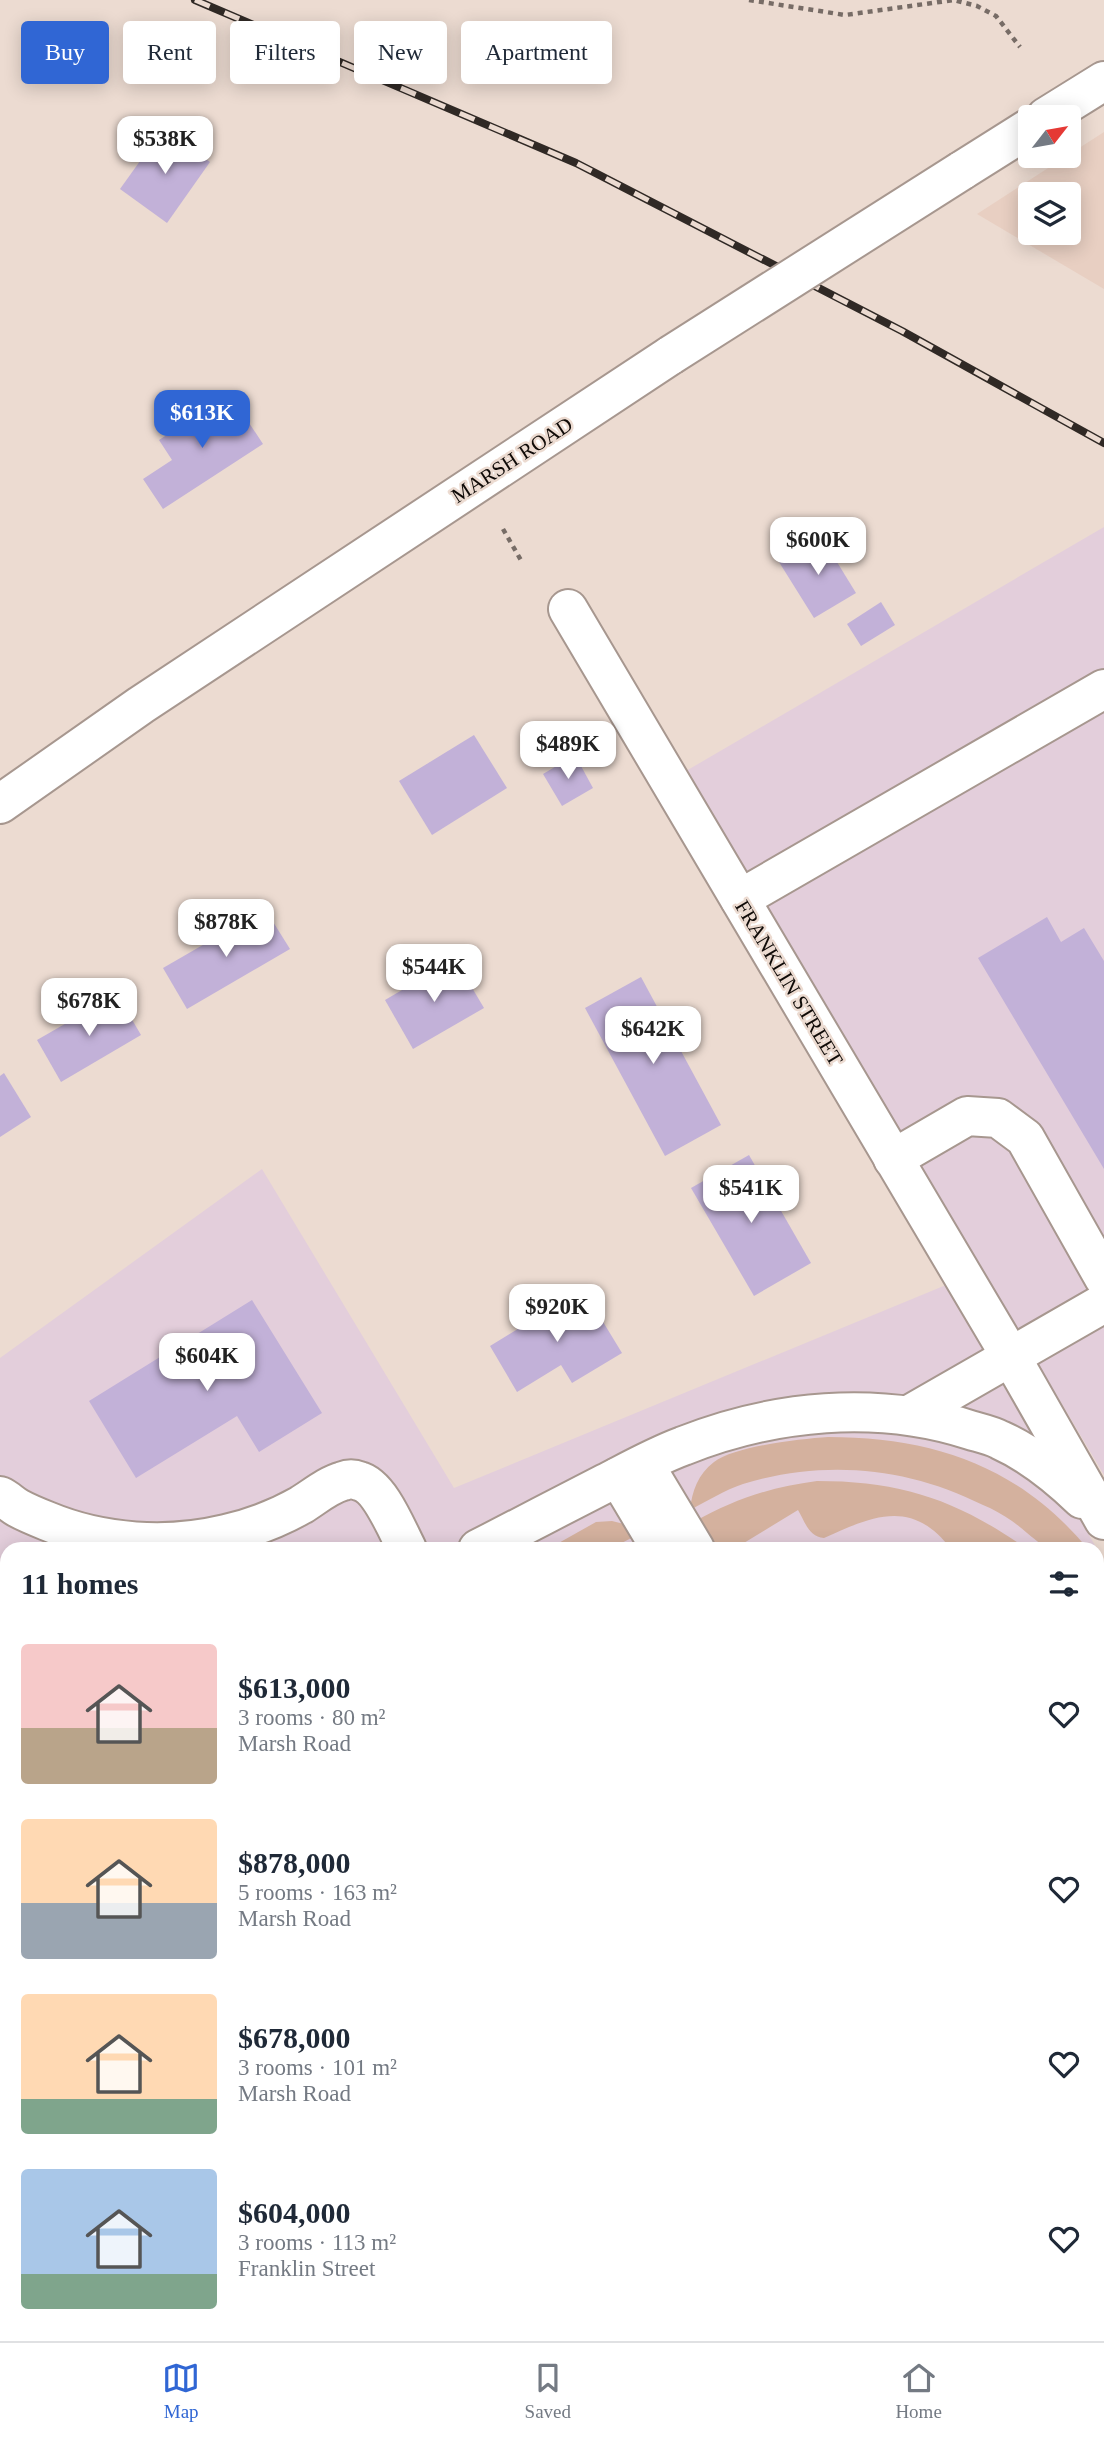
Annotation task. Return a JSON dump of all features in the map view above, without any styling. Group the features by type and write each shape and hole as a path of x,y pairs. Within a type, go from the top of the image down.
{"street":[{"path":"1065,105 1104,81"},
{"name":"MARSH ROAD","path":"0,804 152,697 671,355 1018,135"},
{"name":"FRANKLIN STREET","path":"568,609 1011,1357 1104,1522"},
{"path":"740,899 1104,689"},
{"path":"893,1159 967,1116 998,1118 1025,1138 1104,1278"},
{"path":"909,1415 1104,1303"},
{"name":"FRANKLIN STREET","path":"492,1542 631,1470 694,1442 758,1423 832,1413 909,1415 999,1438 1032,1457 1063,1481 1104,1522"},
{"path":"631,1470 658,1542"},
{"path":"631,1470 689,1542"},
{"path":"0,1496 48,1522 82,1533 151,1542 187,1541 262,1523 299,1507 341,1481 350,1479 360,1481 377,1493 403,1542"}],"path":[{"path":"749,0 845,15 954,0 977,5 996,16 1020,47"},
{"path":"503,529 522,562"}],"shaded area":[{"path":"1104,132 1104,289 1029,245 1081,245 1081,182 1027,182 1048,168 1082,168 1082,146"},
{"path":"1018,188 1018,238 977,214"},
{"path":"1104,527 1104,1475 686,771"},
{"path":"262,1169 454,1488 946,1285 1093,1542 0,1542 0,1358"},
{"path":"828,1437 866,1438 903,1443 972,1462 1033,1496 1081,1542 1038,1542 1002,1514 954,1492 925,1482 865,1471 804,1471 773,1476 736,1486 690,1510 692,1496 700,1477 714,1462 724,1456 768,1444"},
{"path":"817,1481 848,1482 902,1490 952,1506 1016,1542 944,1542 922,1523 907,1517 891,1516 859,1523 824,1538 811,1532 798,1510 745,1542 706,1542 694,1522 753,1495"},
{"path":"612,1521 628,1525 641,1533 624,1542 560,1542 596,1522"}],"building":[{"path":"163,129 210,162 167,223 120,189"},
{"path":"230,394 263,444 163,509 143,479 172,460 159,440"},
{"path":"821,536 856,593 814,618 779,562"},
{"path":"881,602 895,625 861,646 847,624"},
{"path":"474,735 507,788 432,835 399,781"},
{"path":"575,755 593,788 562,806 543,774"},
{"path":"265,909 290,949 187,1009 163,968"},
{"path":"1047,917 1061,942 1084,928 1104,961 1104,1169 978,958"},
{"path":"455,959 484,1008 413,1049 385,1000"},
{"path":"641,977 721,1125 665,1156 585,1008"},
{"path":"117,994 141,1035 61,1082 37,1040"},
{"path":"4,1073 31,1117 0,1137 0,1076"},
{"path":"749,1155 811,1263 754,1296 691,1188"},
{"path":"583,1289 622,1353 572,1383 561,1365 517,1392 490,1346"},
{"path":"252,1300 322,1413 259,1452 237,1416 136,1478 89,1401"}],"railway":[{"path":"195,0 576,163 902,331 1104,443"}]}
